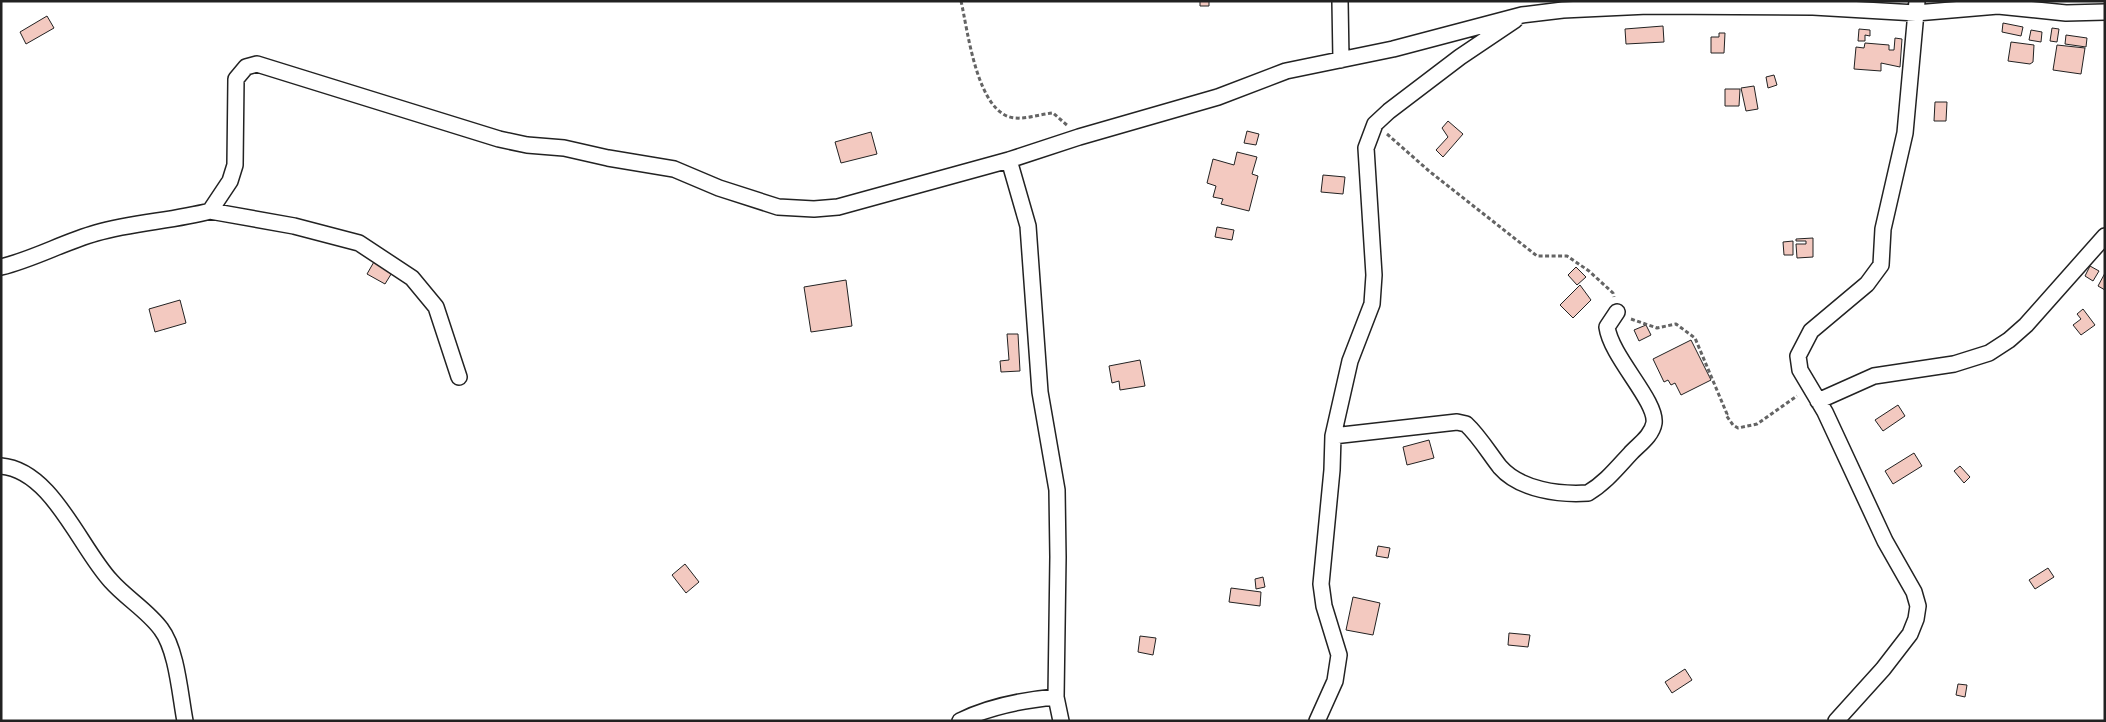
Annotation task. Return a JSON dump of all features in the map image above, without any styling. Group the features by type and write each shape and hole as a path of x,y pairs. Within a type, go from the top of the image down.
{"street":[{"path":"1340,1 1342,60"},
{"path":"210,211 230,181 235,165 236,79 246,68 257,64 499,139 527,146 564,148 608,158 674,169 719,188 778,207 814,209 838,207 1009,160 1079,137 1218,97 1286,71 1402,47 1522,15 1611,4 1813,7 1998,6 2066,13 2105,12"},
{"path":"1836,721 1883,669 1910,634 1916,619 1918,606 1914,592 1885,541 1818,402 1800,370 1798,356 1803,344 1820,322 1867,284 1882,265 1883,229 1905,134 1917,7"},
{"path":"1317,721 1335,681 1339,655 1324,606 1321,584 1333,436 1350,361 1372,304 1374,275 1366,148 1376,124 1427,81 1522,15"},
{"path":"1009,160 1028,226 1040,392 1057,490 1056,697 1061,721"},
{"path":"1,268 95,233 133,224 188,217 210,211 294,226 359,244 412,278 436,308 459,377"},
{"path":"1818,402 1874,376 1944,366 1989,353 2010,340 2026,324 2105,236"},
{"path":"1333,436 1457,422 1466,424 1502,469 1516,479 1548,490 1588,493 1611,475 1645,439 1654,424 1652,410 1618,357 1608,334 1607,327 1617,312"},
{"path":"1,466 21,470 38,483 67,517 110,580 162,629 171,652 185,721"},
{"path":"960,721 978,712 1016,702 1056,697"}],"path":[{"path":"961,1 980,80 988,100 1001,114 1015,118 1054,113 1079,137"},
{"path":"1376,124 1429,171 1537,256 1567,256 1589,271 1613,293 1617,312 1649,326 1657,328 1676,324 1688,332 1695,338 1726,415 1733,425 1738,428 1757,424 1810,387"}],"building":[{"path":"1200,1 1209,1 1209,6 1200,6"},
{"path":"47,16 54,28 26,44 20,32"},
{"path":"2003,23 2023,27 2021,36 2002,32"},
{"path":"1663,26 1664,42 1626,44 1625,29"},
{"path":"2052,28 2059,29 2057,42 2050,41"},
{"path":"1859,29 1870,30 1870,36 1865,35 1865,41 1858,41"},
{"path":"2031,30 2042,32 2041,42 2029,40"},
{"path":"1719,33 1725,33 1724,53 1711,53 1711,37 1719,37"},
{"path":"2066,35 2087,38 2086,47 2065,44"},
{"path":"1895,38 1902,39 1900,67 1881,63 1881,71 1854,69 1856,47 1864,48 1865,43 1889,45 1889,50 1894,50"},
{"path":"2011,42 2034,45 2033,62 2030,64 2008,61"},
{"path":"2057,45 2085,48 2081,74 2053,70"},
{"path":"1774,75 1777,85 1768,88 1766,77"},
{"path":"1754,86 1758,109 1746,111 1741,88"},
{"path":"1725,89 1740,89 1739,106 1725,106"},
{"path":"1935,102 1947,102 1946,121 1934,121"},
{"path":"1448,121 1463,134 1443,157 1436,150 1448,137 1442,128"},
{"path":"1247,131 1259,134 1256,145 1244,143"},
{"path":"871,132 877,154 841,163 835,142"},
{"path":"1237,152 1257,157 1252,174 1258,176 1249,211 1221,204 1223,199 1213,197 1216,186 1207,183 1213,159 1234,165"},
{"path":"1323,175 1345,177 1343,194 1321,192"},
{"path":"1217,227 1234,230 1232,240 1215,237"},
{"path":"1813,238 1813,257 1797,258 1796,244 1806,244 1806,241 1796,241 1796,239"},
{"path":"1793,241 1793,255 1784,255 1783,242"},
{"path":"375,260 393,271 385,284 367,274"},
{"path":"2090,266 2099,271 2093,281 2085,276"},
{"path":"1576,267 1586,277 1577,285 1568,275"},
{"path":"2105,273 2105,290 2098,286"},
{"path":"846,280 852,326 811,332 804,287"},
{"path":"1580,285 1591,300 1573,318 1560,305"},
{"path":"180,300 186,323 155,332 149,309"},
{"path":"2083,309 2095,325 2081,335 2073,325 2081,319 2077,314"},
{"path":"1646,325 1651,335 1639,341 1634,330"},
{"path":"1007,334 1018,334 1020,371 1001,372 1000,361 1009,360"},
{"path":"1691,340 1711,380 1681,395 1675,383 1671,385 1668,380 1664,382 1653,359"},
{"path":"1140,360 1145,386 1120,390 1119,381 1112,383 1109,366"},
{"path":"1898,405 1905,416 1883,431 1875,420"},
{"path":"1429,440 1434,458 1407,465 1403,447"},
{"path":"1914,453 1922,466 1893,484 1885,471"},
{"path":"1960,466 1970,477 1964,483 1954,471"},
{"path":"1378,546 1390,548 1388,558 1376,556"},
{"path":"685,564 699,582 686,593 672,575"},
{"path":"2048,568 2054,577 2035,589 2029,580"},
{"path":"1263,577 1265,587 1256,589 1255,579"},
{"path":"1231,588 1261,592 1260,606 1229,602"},
{"path":"1353,597 1380,603 1373,635 1346,630"},
{"path":"1509,633 1530,635 1528,647 1508,645"},
{"path":"1140,636 1156,638 1153,655 1138,652"},
{"path":"1685,669 1692,680 1672,693 1665,682"},
{"path":"1958,684 1967,685 1965,697 1956,695"}]}
